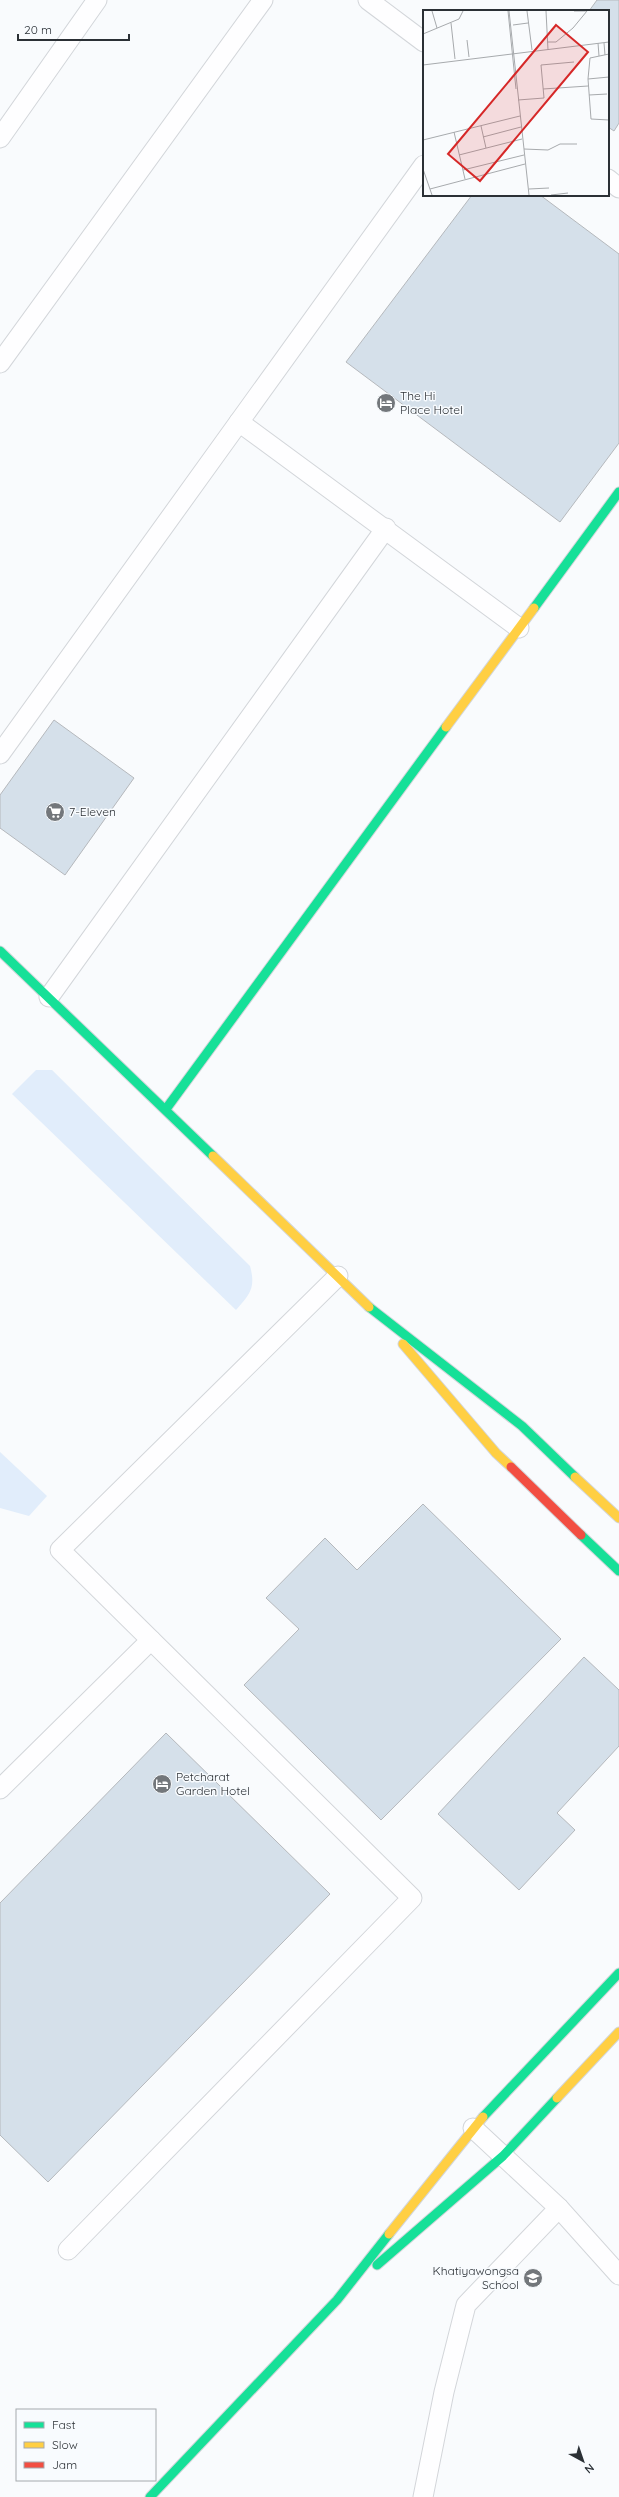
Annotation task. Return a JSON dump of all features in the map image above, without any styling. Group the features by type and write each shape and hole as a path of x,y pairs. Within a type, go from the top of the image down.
{"street":[{"path":"166,1109 619,492"},
{"path":"0,951 166,1109 372,1309 496,1453 619,1571"},
{"path":"372,1309 522,1426 619,1518"},
{"path":"150,2497 337,2300 474,2128 619,1973"},
{"path":"337,2300 503,2156 619,2032"}],"lane":[{"path":"0,138 97,0"},
{"path":"0,362 263,0"},
{"path":"368,0 423,41"},
{"path":"0,754 423,166"},
{"path":"609,180 619,188"},
{"path":"239,422 386,528 519,628"},
{"path":"49,997 386,528"},
{"path":"68,2250 412,1898 60,1550 338,1276"},
{"path":"0,1789 151,1640"},
{"path":"474,2128 560,2208 619,2275"},
{"path":"423,2497 444,2392 466,2305 560,2208"}],"shaded area":[{"path":"36,1070 52,1070 250,1266 252,1285 248,1295 236,1310 12,1094"},
{"path":"0,1452 47,1496 29,1516 0,1508"}],"building":[{"path":"597,0 619,0 619,123 614,131 609,128 609,10 590,10"},
{"path":"471,196 541,196 619,254 619,443 560,522 346,362"},
{"name":"7-Eleven","path":"54,720 134,778 65,875 0,828 0,795"},
{"path":"423,1504 561,1639 381,1820 244,1685 299,1629 266,1598 325,1538 357,1570"},
{"path":"584,1657 619,1690 619,1746 557,1813 575,1830 519,1890 438,1814"},
{"path":"166,1733 330,1894 48,2182 0,2135 0,1903"}],"traffic: fast":[{"path":"534,608 619,492"},
{"path":"166,1109 446,727"},
{"path":"0,951 213,1156"},
{"path":"369,1307 522,1426 575,1477"},
{"path":"581,1535 619,1571"},
{"path":"483,2117 619,1973"},
{"path":"377,2265 503,2156 557,2098"},
{"path":"150,2497 337,2300 389,2234"}],"traffic: slow":[{"path":"446,727 534,608"},
{"path":"213,1156 369,1307"},
{"path":"403,1344 496,1453 511,1467"},
{"path":"575,1477 619,1518"},
{"path":"557,2098 619,2032"},
{"path":"389,2234 483,2117"}],"traffic: jam":[{"path":"511,1467 581,1535"}],"place":[{"name":"The Hi Place Hotel","path":"386,403"},
{"name":"7-Eleven","path":"55,812"},
{"name":"Petcharat Garden Hotel","path":"162,1784"},
{"name":"Khatiyawongsa School","path":"533,2278"}]}
